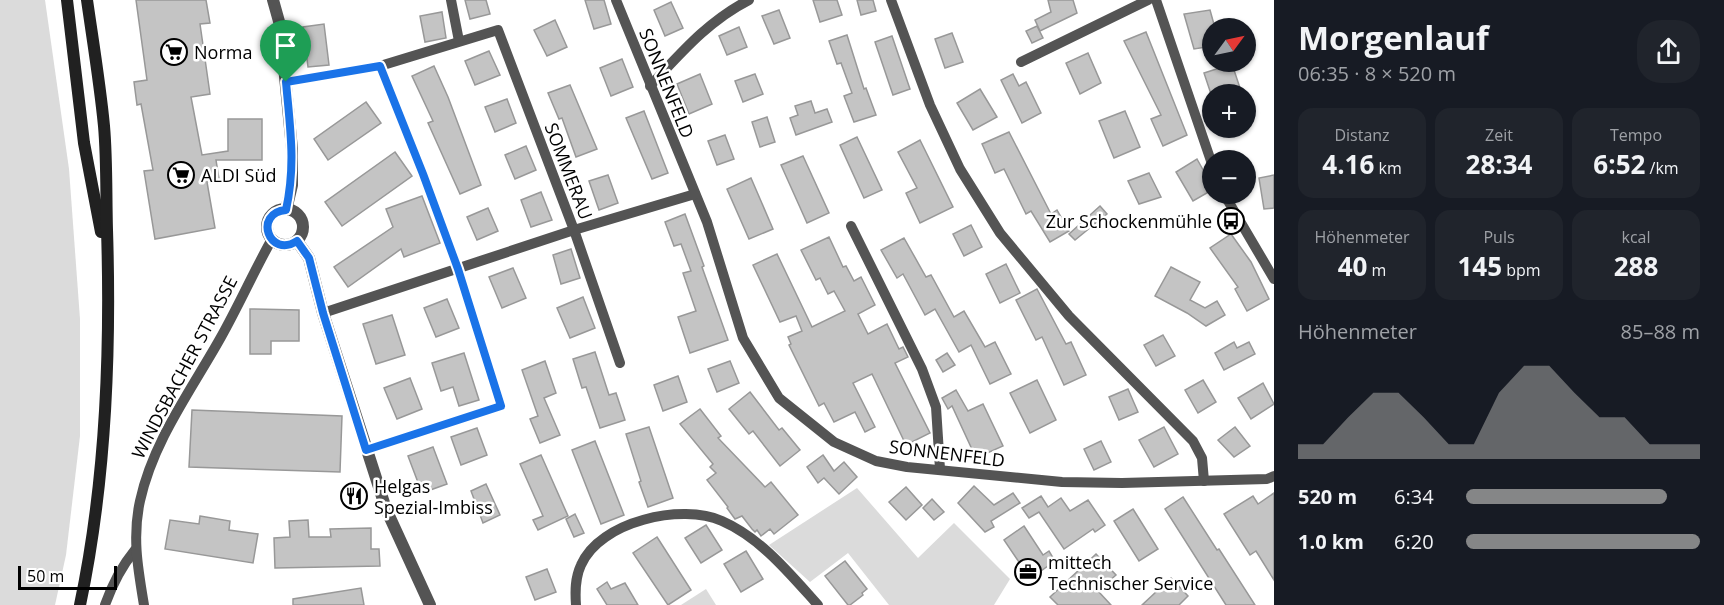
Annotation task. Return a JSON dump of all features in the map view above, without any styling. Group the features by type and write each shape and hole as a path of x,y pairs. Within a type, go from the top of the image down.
{"main road":[{"path":"67,0 84,143 108,269"},
{"path":"80,605 101,477 108,367 104,127 87,0"}],"street":[{"path":"273,0 280,26 292,149 292,184 286,210"},
{"path":"451,0 459,40"},
{"name":"SONNENFELD","path":"616,0 707,222 743,338 779,398 834,442 876,460 908,467 1062,482 1204,481 1267,479 1274,476"},
{"path":"650,86 702,30 749,0"},
{"path":"891,0 930,105 960,169 1000,233 1069,316 1193,441 1202,458 1204,481"},
{"path":"1021,62 1148,0"},
{"path":"1156,0 1207,150"},
{"name":"SOMMERAU","path":"286,82 380,66 459,40 498,30 574,230 620,363"},
{"path":"366,450 501,406 458,269 380,66"},
{"path":"323,313 574,230 695,194"},
{"path":"1230,204 1274,279"},
{"path":"280,210 286,210 292,211 301,219 303,230 297,241 281,245 272,239 267,228 271,217 280,210"},
{"path":"851,226 922,369 936,407 940,469"},
{"name":"WINDSBACHER STRASSE","path":"144,605 135,550 139,502 158,449 230,322 272,239"},
{"path":"297,241 309,258 323,313 386,509 430,605"},
{"path":"576,605 575,586 581,564 602,540 629,524 671,514 695,514 722,521 744,533 774,558 818,605"},
{"path":"105,605 110,589 135,550"}],"shaded area":[{"path":"0,0 45,0 69,169 80,319 80,436 66,555 55,605 0,605"},
{"path":"857,488 918,558 954,523 1010,579 994,605 889,605 848,553 810,582 769,545"},
{"path":"706,589 716,605 681,605"}],"building":[{"path":"136,0 206,0 210,23 200,24 210,94 191,97 202,155 228,151 228,119 262,119 262,160 216,160 219,179 207,182 215,228 155,239 144,171 153,170 141,104 137,105 134,82 147,80"},
{"path":"465,0 486,0 490,14 470,19"},
{"path":"585,0 604,0 611,24 594,29"},
{"path":"813,0 837,0 842,15 820,22"},
{"path":"857,0 873,0 876,11 861,15"},
{"path":"1048,0 1073,0 1077,13 1040,31 1035,20 1051,12"},
{"path":"671,2 683,28 665,36 654,10"},
{"path":"779,10 790,38 774,44 762,16"},
{"path":"1210,10 1212,18 1202,18 1202,48 1194,49 1184,14"},
{"path":"442,12 446,38 425,42 420,16"},
{"path":"555,20 567,47 547,56 534,30"},
{"path":"324,24 329,65 308,67 303,27"},
{"path":"1037,26 1043,38 1032,43 1026,31"},
{"path":"739,27 747,47 727,55 719,36"},
{"path":"1146,32 1187,135 1163,146 1151,119 1161,115 1124,41"},
{"path":"952,33 963,62 945,68 935,39"},
{"path":"847,35 864,89 866,88 876,115 854,122 844,96 852,93 841,63 837,64 829,41"},
{"path":"892,36 910,89 893,95 875,42"},
{"path":"489,51 500,75 475,85 465,61"},
{"path":"1088,53 1101,83 1080,94 1066,63"},
{"path":"622,59 633,87 611,96 600,68"},
{"path":"434,66 481,185 460,194 428,123 433,121 412,76"},
{"path":"1235,72 1239,84 1208,84 1204,73"},
{"path":"700,74 712,104 689,114 677,84"},
{"path":"755,74 763,94 743,102 735,81"},
{"path":"1013,74 1019,86 1026,82 1041,113 1022,123 1001,80"},
{"path":"570,85 597,149 576,157 562,118 559,119 548,93"},
{"path":"980,89 997,117 973,130 957,103"},
{"path":"507,99 516,123 495,132 485,107"},
{"path":"811,101 815,113 827,109 832,122 796,135 790,118 798,115 795,106"},
{"path":"366,102 381,123 328,160 314,139"},
{"path":"644,111 668,173 652,179 626,118"},
{"path":"1125,111 1140,147 1114,158 1099,121"},
{"path":"767,117 775,142 760,147 752,122"},
{"path":"1009,132 1051,214 1057,210 1069,231 1050,242 1031,211 1026,214 1004,169 995,173 982,144"},
{"path":"725,135 734,159 717,165 708,141"},
{"path":"857,137 882,190 864,198 840,145"},
{"path":"920,140 953,207 920,223 906,193 917,188 898,152"},
{"path":"526,146 536,170 515,179 505,155"},
{"path":"395,152 412,176 342,226 325,202"},
{"path":"803,156 829,213 807,223 781,165"},
{"path":"1197,159 1202,168 1202,196 1193,201 1176,172"},
{"path":"1149,173 1161,197 1139,204 1128,181"},
{"path":"608,175 618,203 599,210 589,181"},
{"path":"1274,175 1274,208 1264,209 1259,178"},
{"path":"751,178 773,229 749,239 727,189"},
{"path":"541,192 552,220 531,227 521,200"},
{"path":"422,196 440,243 404,257 401,249 348,287 334,267 393,227 386,209"},
{"path":"1100,206 1107,214 1075,240 1069,234"},
{"path":"488,208 498,231 477,240 467,217"},
{"path":"685,214 728,340 690,353 678,317 696,311 683,273 691,271 681,244 674,246 665,222"},
{"path":"971,225 982,247 964,256 953,234"},
{"path":"1231,234 1251,262 1269,299 1247,311 1235,289 1238,287 1210,248"},
{"path":"829,237 843,267 846,266 854,281 861,277 875,305 858,314 868,334 887,324 899,349 903,347 908,357 895,363 930,433 906,445 872,374 853,383 875,427 865,432 855,412 834,422 824,403 819,406 789,345 791,344 788,337 802,331 796,316 780,322 753,265 777,254 812,327 845,311 834,291 828,294 820,278 816,280 801,250"},
{"path":"904,238 926,277 931,275 954,317 964,311 985,347 995,342 1011,374 990,384 971,345 959,352 935,309 925,315 903,274 897,278 881,250"},
{"path":"571,249 580,278 561,284 553,255"},
{"path":"1006,264 1020,293 1000,303 986,274"},
{"path":"1171,267 1200,282 1190,300 1205,308 1217,301 1225,315 1206,326 1155,296"},
{"path":"513,268 526,298 502,308 489,277"},
{"path":"1037,289 1066,344 1071,342 1086,375 1064,385 1042,337 1036,340 1016,300"},
{"path":"583,297 595,328 570,338 557,308"},
{"path":"447,299 459,328 436,337 424,308"},
{"path":"250,309 299,310 299,341 271,341 271,354 250,354"},
{"path":"392,315 405,355 376,364 363,324"},
{"path":"1163,335 1175,356 1156,366 1144,345"},
{"path":"1234,342 1237,348 1249,342 1255,354 1224,370 1215,353"},
{"path":"595,352 609,395 616,393 625,420 600,428 586,387 582,388 573,359"},
{"path":"464,353 479,400 459,406 453,387 441,391 432,363"},
{"path":"947,353 955,365 943,372 936,360"},
{"path":"545,361 556,393 544,398 560,435 540,443 530,419 538,416 522,370"},
{"path":"730,361 739,383 717,392 708,369"},
{"path":"678,376 687,402 663,411 654,385"},
{"path":"410,378 422,409 397,419 384,388"},
{"path":"1037,380 1056,420 1030,433 1010,393"},
{"path":"1203,380 1216,402 1198,413 1185,390"},
{"path":"1263,383 1274,404 1251,419 1238,398"},
{"path":"1128,389 1138,412 1119,420 1109,397"},
{"path":"956,390 968,411 983,404 1003,446 976,458 952,406 948,409 942,398"},
{"path":"750,392 779,430 782,428 800,450 780,466 753,431 749,434 729,409"},
{"path":"700,409 721,436 718,438 765,487 771,482 798,515 774,534 770,529 761,536 742,516 735,519 707,480 716,473 710,467 713,464 680,424"},
{"path":"192,410 342,416 340,472 189,467"},
{"path":"649,427 673,498 648,507 626,434"},
{"path":"1164,427 1178,454 1154,467 1139,440"},
{"path":"1235,427 1250,446 1234,457 1218,440"},
{"path":"477,428 487,455 461,465 451,437"},
{"path":"595,441 624,515 601,524 572,450"},
{"path":"1101,441 1111,462 1094,470 1084,449"},
{"path":"433,447 447,484 422,493 408,456"},
{"path":"541,455 568,516 538,530 533,520 543,516 520,464"},
{"path":"823,455 834,471 844,462 857,477 839,494 824,478 818,483 807,467"},
{"path":"486,484 500,515 483,523 471,491"},
{"path":"974,486 994,505 1013,493 1020,503 991,521 994,527 985,532 958,503"},
{"path":"906,487 922,505 906,520 889,502"},
{"path":"1274,493 1274,580 1256,551 1250,555 1224,514 1253,496 1258,504"},
{"path":"1041,496 1048,507 1061,498 1070,511 1088,500 1105,525 1095,532 1093,529 1064,549 1039,512 1029,518 1022,508"},
{"path":"1183,497 1255,605 1226,605 1165,509"},
{"path":"932,499 944,512 934,520 923,508"},
{"path":"1133,509 1158,549 1139,561 1114,521"},
{"path":"575,514 584,533 574,537 566,519"},
{"path":"200,516 230,521 229,530 258,534 253,563 165,549 170,520 199,524"},
{"path":"308,520 309,537 331,537 330,529 371,528 371,549 379,549 380,566 275,568 274,538 290,537 289,521"},
{"path":"706,525 722,550 701,563 685,538"},
{"path":"1024,526 1043,555 1049,551 1055,561 1038,573 1031,563 1023,568 1004,540"},
{"path":"657,537 691,590 668,605 633,553"},
{"path":"746,551 763,579 741,592 724,564"},
{"path":"1096,554 1116,575 1098,591 1111,605 1058,605 1050,597"},
{"path":"845,561 867,589 850,605 825,576"},
{"path":"547,569 556,592 535,600 526,577"},
{"path":"1171,578 1188,596 1179,605 1142,605"},
{"path":"607,582 611,589 625,583 638,605 607,605 597,589"},
{"path":"361,588 364,605 293,605 293,599"}],"place":[{"name":"Norma","path":"174,52"},
{"name":"ALDI Süd","path":"181,175"},
{"name":"Zur Schockenmühle","path":"1231,221"},
{"name":"Helgas Spezial-Imbiss","path":"354,496"},
{"name":"mittech Technischer Service","path":"1028,572"}],"route":[{"path":"380,66 458,269 501,406 366,450 323,313 309,258 297,241 281,245 268,234 268,222 271,217 280,210 286,210 292,184 292,149 286,82 380,66"}]}
